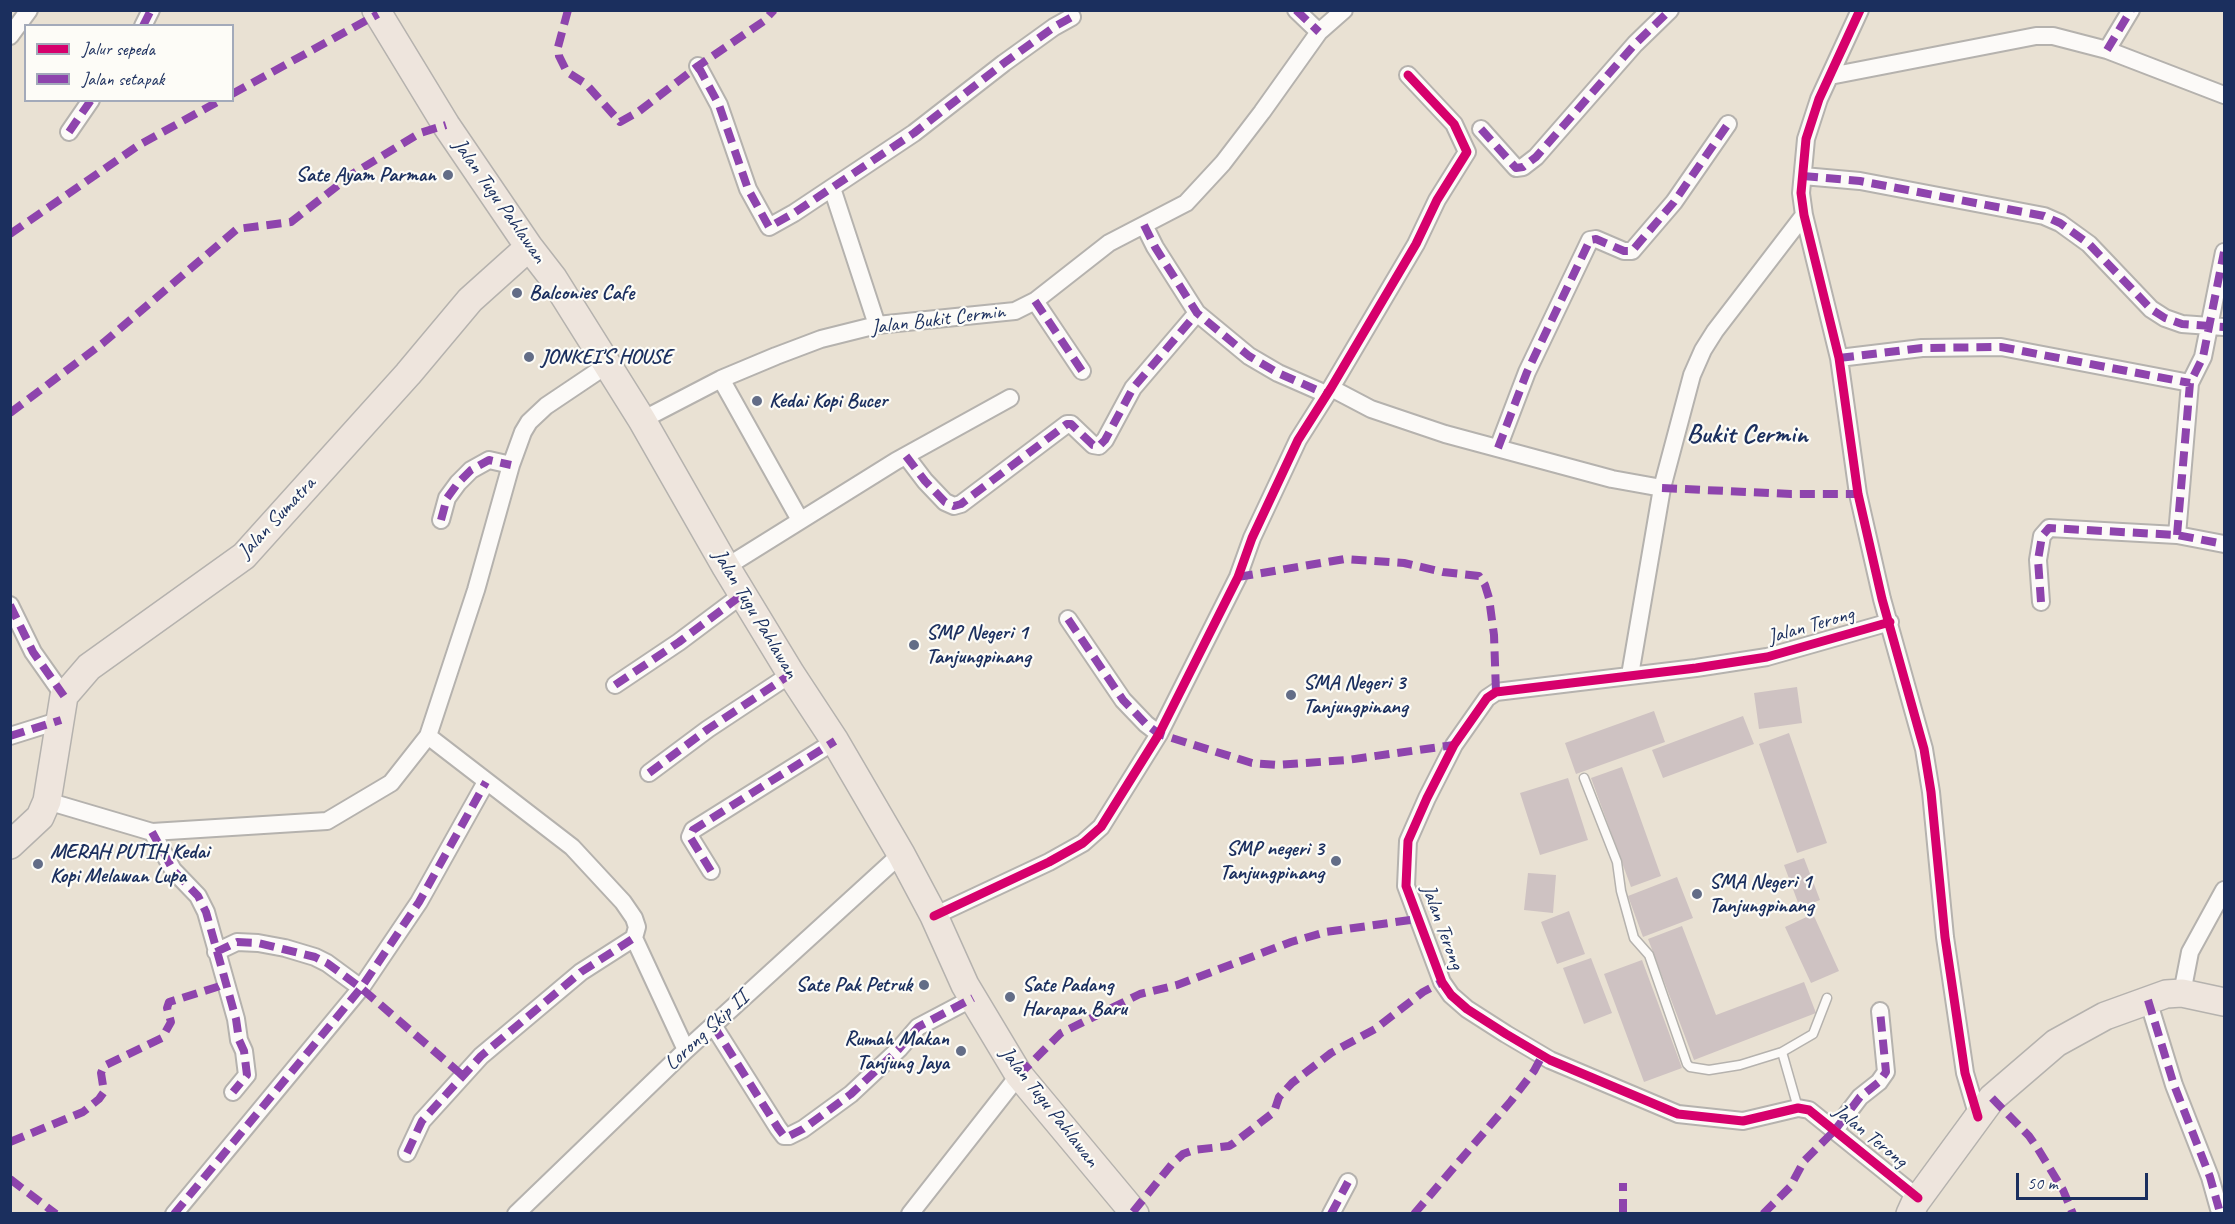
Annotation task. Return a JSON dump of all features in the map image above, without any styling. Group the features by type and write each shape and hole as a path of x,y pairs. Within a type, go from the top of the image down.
{"main road":[{"name":"Jalan Tugu Pahlawan","path":"376,10 446,125 529,247 553,278 642,420 726,567 835,741 901,854 934,916 965,985 1019,1075 1134,1213"},
{"name":"Jalan Sumatra","path":"62,708 89,667 244,556 408,374 470,300 529,247"},
{"path":"10,845 40,817 47,801 62,708"},
{"path":"1914,1206 1992,1098 2056,1043 2105,1016 2166,994 2182,993 2224,1002"}],"street":[{"path":"10,36 29,10"},
{"path":"143,24 151,10"},
{"path":"1296,10 1319,32"},
{"name":"Jalan Bukit Cermin","path":"642,420 721,380 821,339 877,325 1015,311 1035,301 1109,243 1186,203 1223,163 1319,32 1344,10"},
{"path":"1480,129 1516,168 1523,167 1536,157 1635,44 1671,10"},
{"path":"1860,10 1819,99 1806,139 1801,193 1804,215 1839,358 1854,476 1882,599 1915,713 1928,771 1945,937 1963,1062 1978,1118"},
{"path":"2107,50 2131,10"},
{"path":"698,66 719,105 748,189 769,227 914,133 1054,27 1072,17"},
{"path":"1830,75 2036,36 2053,36 2107,50 2224,95"},
{"path":"934,916 1049,862 1083,843 1101,827 1159,734 1238,577 1252,538 1298,440 1416,244 1437,200 1467,152 1454,124 1408,75"},
{"path":"69,132 90,102"},
{"path":"1498,448 1527,372 1590,240 1596,239 1624,251 1632,251 1674,202 1728,124"},
{"path":"1803,176 1860,181 2044,216 2060,223 2089,244 2151,309 2172,321 2217,327"},
{"path":"832,188 877,325"},
{"path":"1630,675 1662,488 1678,420 1692,375 1703,350 1715,331 1804,215"},
{"path":"1144,225 1166,266 1197,313 1249,356 1278,373 1371,409 1445,434 1612,478 1662,488"},
{"path":"2177,535 2190,383 2217,327 2224,252"},
{"path":"1035,301 1082,371"},
{"path":"906,456 945,502 957,506 1067,424 1071,424 1093,445 1099,446 1105,440 1133,388 1197,313"},
{"path":"1839,358 1922,348 2001,347 2190,383"},
{"path":"47,801 152,832 327,821 391,783 428,736 476,590 511,465 523,432 529,422 546,406 606,365"},
{"path":"721,380 800,520"},
{"path":"726,567 906,456 1010,398"},
{"path":"441,520 447,498 471,470 489,460 511,465"},
{"path":"2041,602 2038,560 2042,536 2049,528 2177,535 2224,544"},
{"path":"615,686 743,594"},
{"path":"10,606 62,708 10,736"},
{"path":"1068,619 1123,700 1159,734"},
{"name":"Jalan Terong","path":"1890,622 1767,657 1696,668 1496,692 1487,698 1454,745 1408,841 1406,886 1442,982 1450,995 1467,1009 1550,1060 1678,1114 1743,1120 1798,1108 1809,1110 1835,1130 1914,1206"},
{"path":"649,772 708,729 791,674"},
{"path":"407,1153 422,1121 481,1056 580,972 634,938 636,933 636,923 623,902 572,847 428,736"},
{"path":"711,872 690,837 693,830 835,741"},
{"path":"174,1214 361,988 419,902 486,782"},
{"path":"152,832 173,870 198,896 206,912 244,1052 247,1075 233,1092"},
{"name":"Lorong Skip II","path":"516,1214 686,1050 901,854"},
{"path":"2182,993 2190,952 2224,890"},
{"path":"634,938 686,1050"},
{"path":"216,952 237,942 258,942 285,948 327,963 361,988"},
{"path":"713,1025 778,1128 784,1136 789,1136 803,1129 851,1094 899,1049 918,1027 973,998"},
{"path":"2148,1000 2174,1085 2210,1177 2219,1209"},
{"path":"1835,1130 1860,1097 1879,1082 1886,1072 1880,1011"},
{"path":"910,1214 1019,1075"},
{"path":"1331,1214 1348,1182"}],"lane":[{"path":"1584,778 1617,862 1628,922 1634,938 1649,955 1687,1064 1709,1070 1740,1065 1782,1052 1813,1034 1827,998"},
{"path":"1782,1052 1798,1108"}],"building":[{"path":"1797,687 1802,723 1759,729 1754,693"},
{"path":"1654,711 1665,742 1576,774 1565,743"},
{"path":"1743,716 1754,744 1663,778 1652,750"},
{"path":"1789,733 1827,843 1797,853 1759,744"},
{"path":"1622,767 1661,876 1631,887 1591,778"},
{"path":"1568,778 1588,840 1540,855 1520,793"},
{"path":"1804,858 1820,900 1800,908 1784,865"},
{"path":"1528,873 1556,875 1553,913 1524,910"},
{"path":"1677,877 1693,918 1643,937 1628,896"},
{"path":"1569,911 1585,954 1557,964 1541,922"},
{"path":"1813,914 1839,971 1811,983 1785,927"},
{"path":"1682,926 1716,1015 1804,982 1816,1013 1694,1060 1648,939"},
{"path":"1591,958 1612,1013 1584,1024 1563,968"},
{"path":"1642,960 1682,1068 1644,1082 1604,974"}],"marked path":[{"path":"144,24 151,10"},
{"path":"568,10 558,47 559,56 567,72 586,84 620,122 638,112 698,66 764,21 774,10"},
{"path":"1296,10 1319,32"},
{"path":"1481,129 1516,168 1523,167 1536,157 1635,44 1670,10"},
{"path":"2107,50 2131,10"},
{"path":"234,93 378,14"},
{"path":"698,66 719,105 748,189 769,227 794,213 914,133 1004,63 1054,27 1072,17"},
{"path":"69,132 90,102"},
{"path":"10,234 139,145 217,102"},
{"path":"1498,448 1527,372 1590,240 1596,239 1624,251 1632,251 1674,202 1728,124"},
{"path":"10,413 103,343 237,229 291,222 354,173 420,133 446,125"},
{"path":"1803,176 1860,181 2044,216 2060,223 2089,244 2151,309 2165,318 2182,324 2224,327"},
{"path":"1144,225 1155,247 1197,313 1249,356 1278,373 1326,394"},
{"path":"2177,535 2190,383 2203,357 2224,252"},
{"path":"1035,301 1082,371"},
{"path":"906,456 945,502 954,506 961,504 1067,424 1071,424 1093,445 1099,446 1105,440 1133,388 1197,313"},
{"path":"1839,358 1922,348 2001,347 2190,383"},
{"path":"441,520 447,498 471,470 489,460 511,465"},
{"path":"1662,488 1791,494 1858,494"},
{"path":"2041,602 2038,560 2042,536 2049,528 2177,535 2224,544"},
{"path":"1238,577 1345,559 1404,563 1443,572 1479,576 1489,598 1494,635 1496,692"},
{"path":"615,685 679,642 743,594"},
{"path":"10,605 33,652 64,696"},
{"path":"1068,619 1123,700 1159,734 1252,763 1277,765 1347,760 1454,745"},
{"path":"649,773 708,729 791,674"},
{"path":"10,736 61,720"},
{"path":"711,871 690,837 693,830 835,741"},
{"path":"174,1214 361,988 419,902 486,782"},
{"path":"152,832 173,870 198,896 206,912 236,1019 239,1040 244,1051 247,1075 233,1092"},
{"path":"1019,1075 1061,1033 1140,994 1177,985 1291,942 1326,932 1417,919"},
{"path":"407,1153 422,1121 481,1056 581,972 634,938"},
{"path":"216,952 237,942 258,943 315,957 361,988 462,1075"},
{"path":"1133,1212 1172,1164 1183,1154 1194,1150 1229,1146 1234,1143 1274,1112 1279,1097 1292,1083 1331,1053 1375,1029 1423,992 1442,982"},
{"path":"10,1142 83,1112 104,1092 101,1073 104,1066 162,1038 171,1022 167,1008 169,1002 225,983"},
{"path":"713,1025 778,1128 784,1136 789,1136 803,1129 851,1094 899,1049 918,1027 973,998"},
{"path":"2148,1000 2174,1085 2210,1177 2219,1209"},
{"path":"1763,1214 1790,1187 1804,1161 1835,1130 1860,1097 1879,1082 1886,1072 1880,1011"},
{"path":"1414,1214 1511,1101 1534,1071 1542,1056"},
{"path":"1992,1098 2029,1136 2063,1190 2073,1214"},
{"path":"10,1179 56,1214"},
{"path":"1331,1214 1348,1182"},
{"path":"1623,1183 1623,1214"}],"cycle path":[{"path":"1860,10 1819,99 1806,139 1801,193 1804,215 1839,358 1858,494 1882,599 1924,749 1931,792 1945,937 1965,1073 1978,1117"},
{"path":"934,916 1049,862 1083,843 1101,827 1159,734 1238,577 1252,538 1298,440 1416,244 1437,200 1467,152 1454,124 1408,75"},
{"path":"1890,622 1767,657 1696,668 1496,692 1487,698 1454,745 1427,798 1408,841 1406,886 1442,982 1451,995 1467,1009 1506,1034 1550,1060 1678,1114 1743,1121 1798,1108 1809,1110 1918,1198"}],"place":[{"name":"Sate Ayam Parman","path":"448,175"},
{"name":"Balconies Cafe","path":"517,293"},
{"name":"JONKEI'S HOUSE","path":"529,357"},
{"name":"Kedai Kopi Bucer","path":"757,401"},
{"name":"SMP Negeri 1 Tanjungpinang","path":"914,645"},
{"name":"SMA Negeri 3 Tanjungpinang","path":"1291,695"},
{"name":"SMP negeri 3 Tanjungpinang","path":"1336,861"},
{"name":"MERAH PUTIH Kedai Kopi Melawan Lupa","path":"38,864"},
{"name":"SMA Negeri 1 Tanjungpinang","path":"1697,894"},
{"name":"Sate Pak Petruk","path":"924,985"},
{"name":"Sate Padang Harapan Baru","path":"1010,997"},
{"name":"Rumah Makan Tanjung Jaya","path":"961,1051"}],"district":[{"name":"Bukit Cermin","path":"1747,435"}]}
